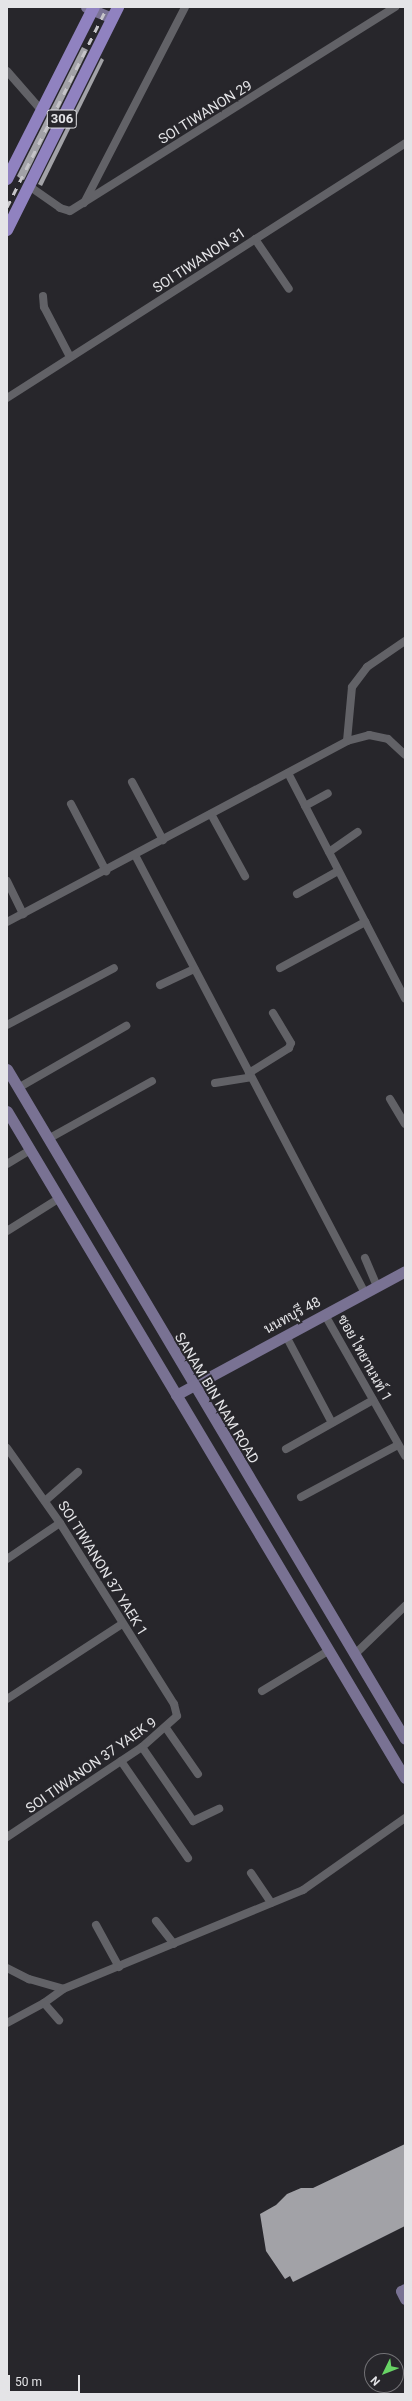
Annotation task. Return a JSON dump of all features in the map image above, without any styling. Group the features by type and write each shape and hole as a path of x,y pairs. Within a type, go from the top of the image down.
{"main road":[{"name":"306","path":"7,230 118,7"},
{"name":"306","path":"7,180 91,8"},
{"path":"91,8 112,18"},
{"name":"SANAM BIN NAM ROAD","path":"7,1070 193,1386 405,1739"},
{"path":"7,1111 58,1199 405,1778"},
{"name":"นนทบุรี 48","path":"176,1395 405,1271"},
{"path":"405,2289 402,2291 405,2299"}],"street":[{"path":"84,204 186,7"},
{"name":"SOI TIWANON 29","path":"29,186 65,210 84,204 395,7"},
{"path":"7,71 42,111"},
{"name":"SOI TIWANON 31","path":"7,398 405,143"},
{"path":"256,239 289,289"},
{"path":"43,296 44,307 70,357"},
{"path":"347,741 352,687 367,666 405,640"},
{"path":"7,922 106,871 347,741 369,735 388,739 404,753"},
{"path":"288,773 405,1000"},
{"path":"132,782 163,840"},
{"path":"305,806 328,793"},
{"path":"72,804 106,871"},
{"path":"211,814 245,876"},
{"path":"329,852 358,832"},
{"path":"135,855 365,1293"},
{"path":"297,894 338,871"},
{"path":"7,881 23,914"},
{"path":"280,968 365,922"},
{"path":"7,1025 114,968"},
{"path":"160,985 195,969"},
{"path":"215,1083 250,1075 289,1048 290,1043 273,1013"},
{"path":"18,1088 126,1026"},
{"path":"48,1139 152,1081"},
{"path":"390,1100 405,1124"},
{"path":"7,1164 30,1150"},
{"path":"7,1231 58,1199"},
{"path":"364,1258 377,1286"},
{"name":"ซอย ไทยานนท์ 1","path":"325,1315 405,1456"},
{"path":"286,1336 332,1423"},
{"path":"286,1449 373,1400"},
{"path":"301,1497 398,1445"},
{"name":"SOI TIWANON 37 YAEK 1","path":"7,1448 60,1523 122,1624 174,1704"},
{"path":"45,1501 78,1472"},
{"path":"7,1559 60,1523"},
{"path":"354,1655 405,1606"},
{"path":"7,1699 122,1624"},
{"path":"262,1691 328,1650"},
{"name":"SOI TIWANON 37 YAEK 9","path":"7,1837 142,1747 166,1728 177,1716 174,1704"},
{"path":"166,1728 198,1774"},
{"path":"142,1747 193,1821 219,1809"},
{"path":"121,1760 188,1858"},
{"path":"7,2023 44,2003 63,1989 271,1903 320,1880 405,1818"},
{"path":"251,1873 271,1903"},
{"path":"156,1922 174,1944"},
{"path":"96,1925 119,1967"},
{"path":"7,1968 29,1979 63,1989"},
{"path":"44,2003 59,2020"}],"building":[{"path":"82,47 88,50 24,180 21,179 17,176"},
{"path":"101,58 104,60 42,186 38,184"},
{"path":"405,2144 405,2226 293,2282 290,2276 285,2279 266,2251 260,2214 276,2205 287,2194 301,2188 313,2188"}],"railway":[{"path":"7,207 107,7"}]}
